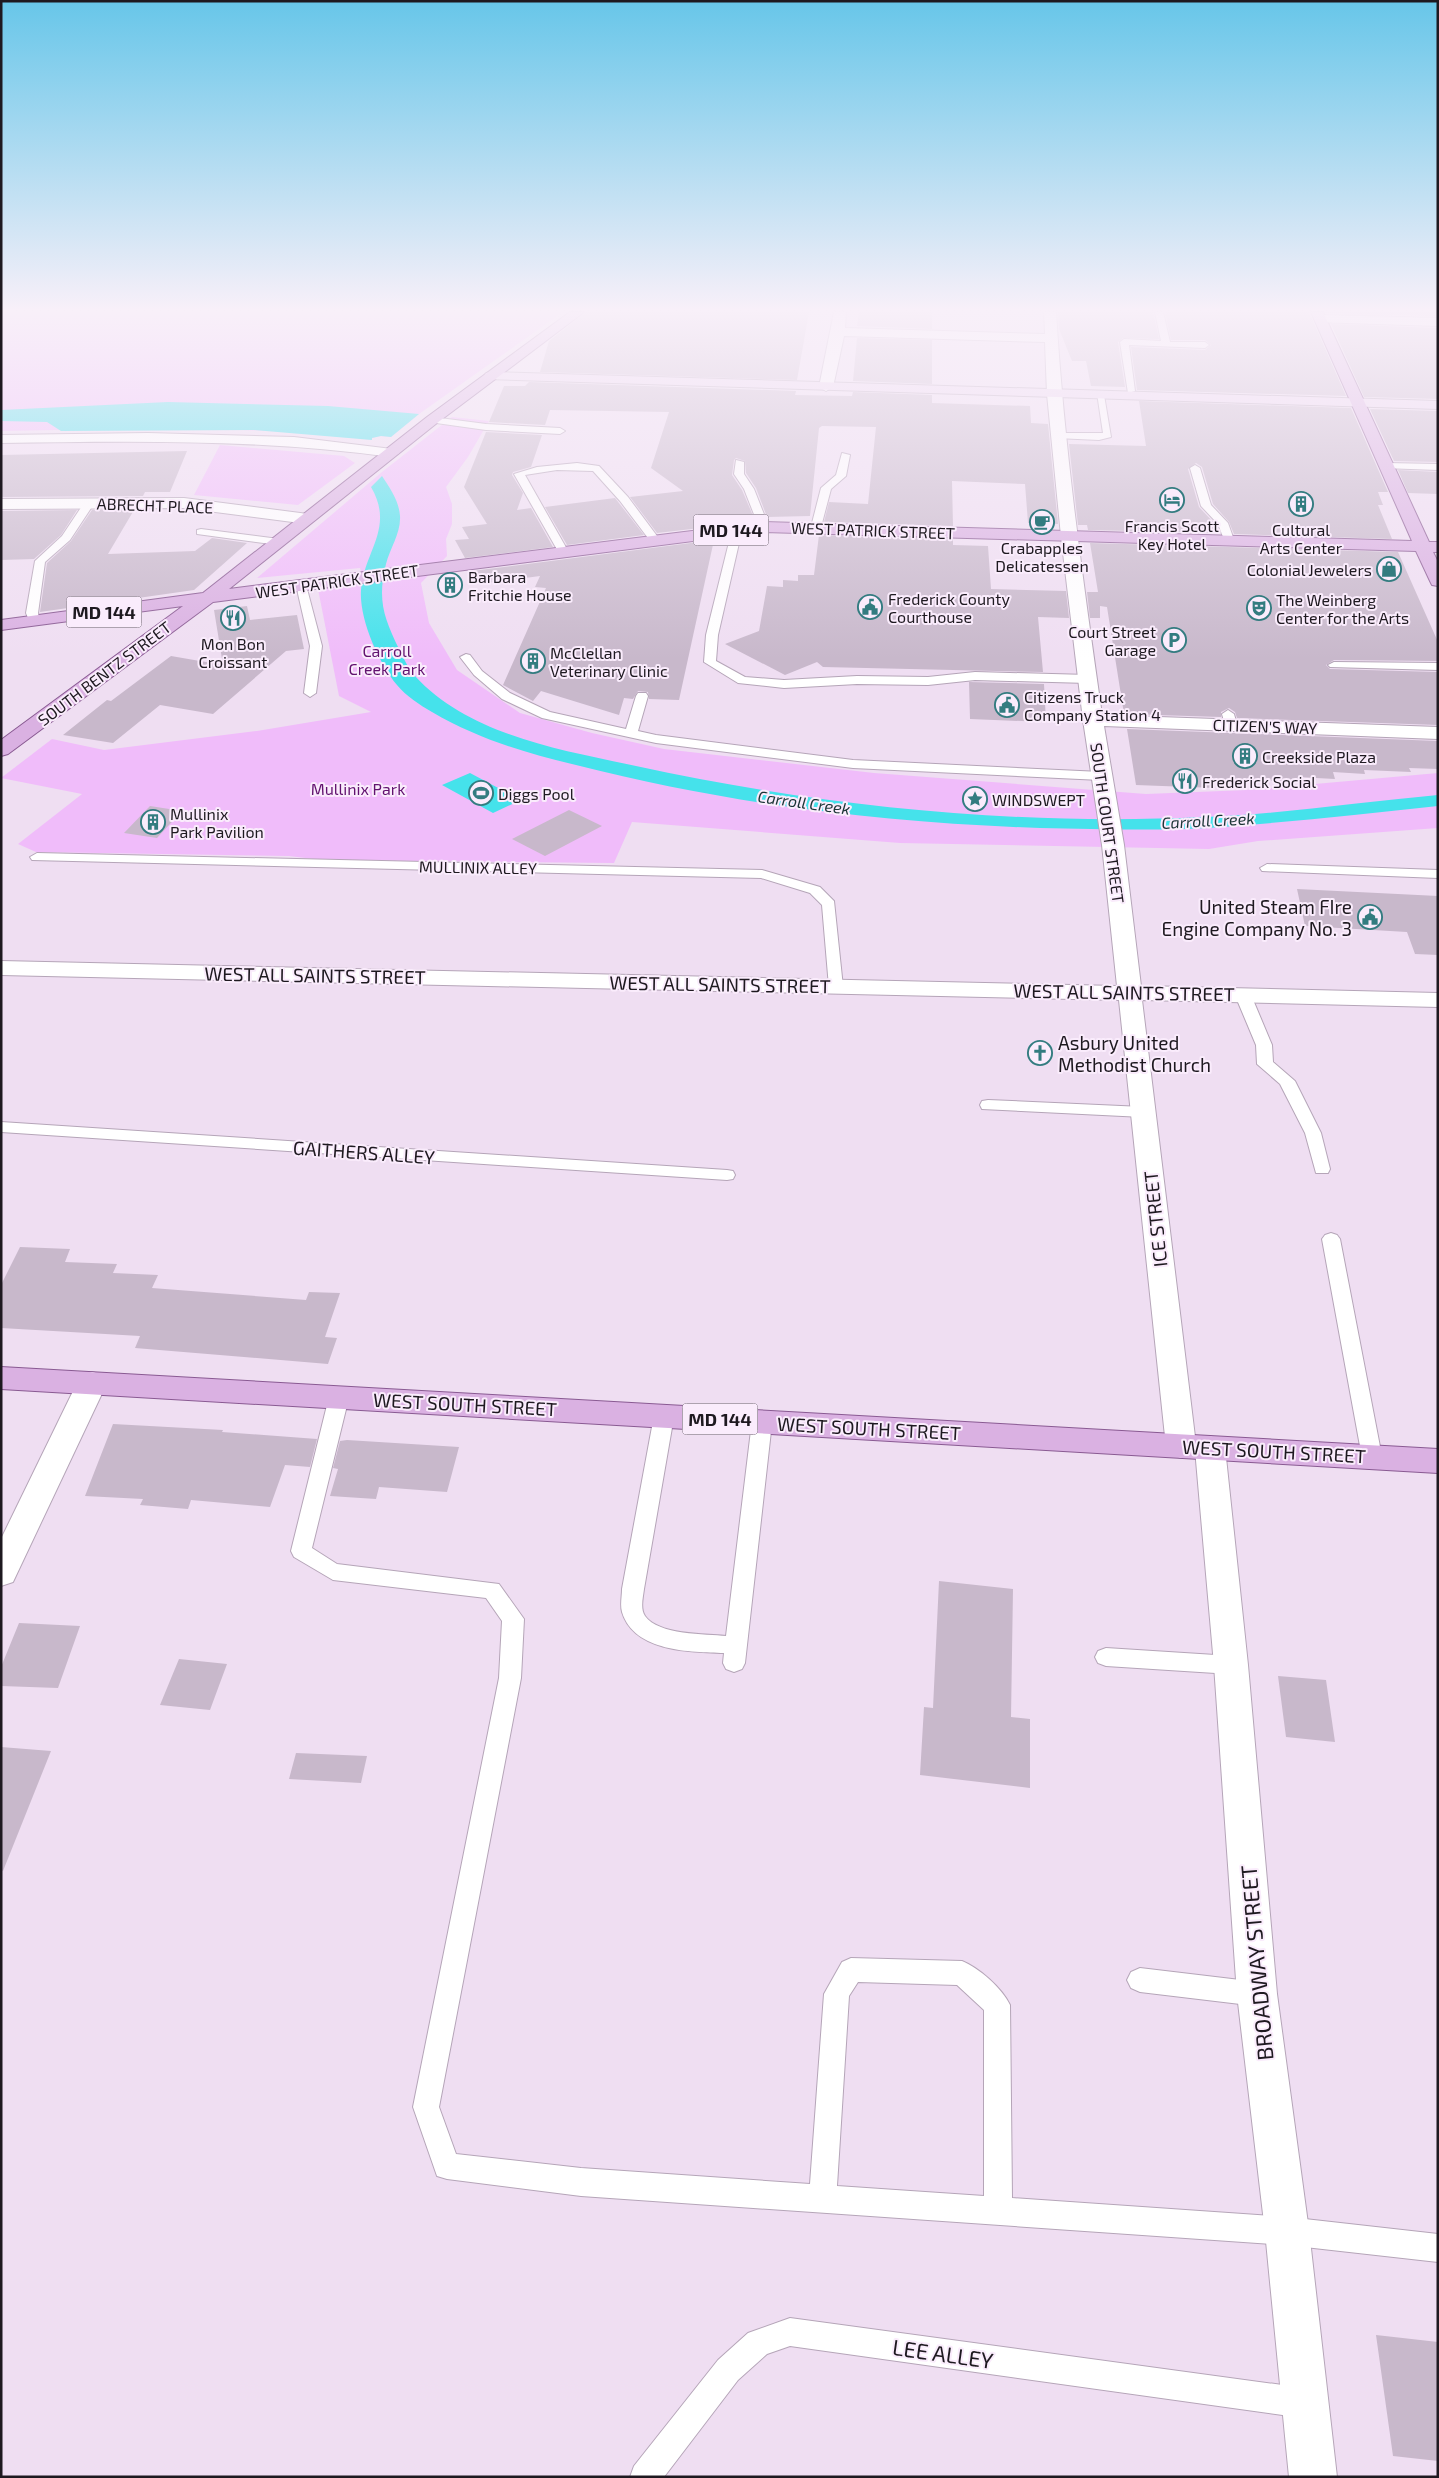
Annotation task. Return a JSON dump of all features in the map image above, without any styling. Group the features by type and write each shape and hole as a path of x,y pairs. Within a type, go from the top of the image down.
{"main road":[{"name":"SOUTH BENTZ STREET","path":"1,750 188,610 208,598 422,428"},
{"path":"1370,428 1386,466 1430,547 1438,582"},
{"name":"WEST PATRICK STREET","path":"1,624 395,572 764,527 816,527 1430,547"},
{"name":"WEST SOUTH STREET","path":"1,1378 1438,1461"}],"street":[{"name":"SOUTH COURT STREET","path":"1058,428 1069,536 1093,720 1101,776 1107,802 1129,992"},
{"path":"1,439 242,437 305,440 392,452"},
{"name":"ABRECHT PLACE","path":"1,504 90,502 184,503 308,518"},
{"name":"CITIZEN'S WAY","path":"1093,720 1230,720 1438,733"},
{"name":"WEST ALL SAINTS STREET","path":"1,968 1438,1000"},
{"name":"ICE STREET","path":"1129,992 1144,1112 1195,1447"},
{"path":"1,1573 92,1383"},
{"name":"BROADWAY STREET","path":"1195,1447 1231,1665 1256,1994 1287,2231 1304,2403 1314,2477"}],"lane":[{"path":"484,428 560,431"},
{"path":"1059,436 1099,437 1108,435 1107,428"},
{"path":"816,527 826,488 840,476 845,455"},
{"path":"739,462 739,474 749,489 764,527"},
{"path":"563,551 519,474 531,470 574,466 596,468 624,499 655,540"},
{"path":"1386,466 1438,467"},
{"path":"1195,468 1206,506 1223,523 1228,540"},
{"path":"34,621 32,613 40,561 66,538 90,502"},
{"path":"737,530 712,635 710,662 742,680 784,684 849,680 928,681 975,676 1088,680"},
{"path":"200,532 278,542"},
{"path":"301,585 316,646 310,694"},
{"path":"466,657 478,673 506,696 540,712 656,739 853,764 1101,776"},
{"path":"1334,665 1438,667"},
{"path":"631,733 642,696"},
{"name":"MULLINIX ALLEY","path":"36,857 762,874 815,890 829,904 836,987"},
{"path":"1267,868 1438,874"},
{"path":"1243,995 1264,1045 1264,1064 1287,1081 1313,1133 1322,1169"},
{"path":"988,1105 1144,1112"},
{"name":"GAITHERS ALLEY","path":"1,1127 727,1175"},
{"path":"1331,1239 1372,1457"},
{"path":"340,1397 301,1551 333,1572 492,1590 513,1618 510,1678 426,2107 447,2166 581,2182 1287,2231 1438,2248"},
{"path":"664,1416 633,1589 633,1615 645,1630 667,1639 735,1654 762,1422"},
{"path":"1106,1657 1231,1665"},
{"path":"822,2200 837,1994 851,1970 962,1973 996,2005 998,2211"},
{"path":"1140,1980 1256,1994"},
{"name":"LEE ALLEY","path":"645,2477 728,2370 758,2343 790,2332 1304,2403"}],"green space":[{"path":"1,428 402,428 391,437 380,436 372,438 372,440 326,435 233,430 1,431"},
{"path":"438,428 485,428 468,457 446,487 452,504 452,524 446,539 447,556 421,583 429,623 457,670 520,713 592,733 664,749 874,773 1146,794 1247,790 1438,773 1438,828 1258,841 1209,849 900,843 632,822 614,863 323,860 289,856 36,852 18,844 82,794 1,778 52,739 104,750 257,731 371,712 339,696 318,589 364,582 360,568 257,578 382,472"},
{"path":"220,445 344,456 355,463 298,505 194,495"}],"water":[{"path":"56,428 402,428 391,437 381,436 372,438 372,440 254,430 61,431"},
{"name":"Carroll Creek","path":"382,476 396,500 400,516 397,534 383,577 383,608 389,628 404,660 415,676 437,696 462,713 518,737 607,760 706,780 776,792 918,810 1061,818 1204,817 1292,811 1438,795 1438,806 1294,821 1186,829 1040,828 923,822 806,809 691,791 633,779 521,750 467,730 432,712 405,693 383,665 367,627 361,602 363,576 379,527 378,502 371,487"},
{"name":"Diggs Pool","path":"470,773 521,800 493,813 442,785"}],"building":[{"path":"664,428 820,428 810,516 767,517 756,488 746,473 745,461 736,458 732,475 742,490 754,518 718,522 718,526 657,533 630,497 683,491 651,468"},
{"path":"876,428 1048,428 1058,524 1028,523 1025,484 952,481 953,526 824,522 829,502 868,504"},
{"path":"1143,428 1360,428 1388,492 1378,492 1383,505 1378,505 1392,539 1234,534 1229,522 1213,504 1202,467 1196,463 1188,469 1199,507 1216,525 1220,533 1088,530 1087,525 1078,525 1069,444 1146,446"},
{"path":"1379,428 1438,428 1438,462 1394,461"},
{"path":"486,432 542,435 531,467 513,472 512,475 523,493 517,510 531,508 553,547 465,558 455,540 469,539 462,527 487,524 464,487"},
{"path":"187,451 170,492 145,492 143,496 1,497 1,455"},
{"path":"1398,470 1438,472 1438,494 1408,493"},
{"path":"615,498 644,535 567,545 545,507"},
{"path":"77,510 61,535 34,559 1,560 1,511"},
{"path":"92,510 134,510 108,554 195,551 212,538 247,543 194,590 40,612 47,563 71,541"},
{"name":"Frederick County Courthouse","path":"819,535 953,539 953,545 988,546 991,589 1066,591 1069,618 1038,617 1043,672 823,667 817,662 785,675 725,644 759,631 767,586 783,587 783,580 798,581 798,575 814,575"},
{"path":"714,540 679,700 649,699 648,692 638,691 633,699 624,698 619,715 541,691 533,701 503,685 546,588 535,587 540,576 480,584 472,571"},
{"path":"1090,543 1398,552 1438,642 1438,661 1334,660 1326,665 1330,669 1438,672 1438,725 1237,718 1235,712 1229,708 1221,712 1221,717 1124,714 1107,607 1100,606 1100,618 1090,618 1087,592 1098,592"},
{"path":"247,606 250,620 297,615 304,649 286,651 213,714 160,705 113,743 63,735 107,700 111,701 171,656 223,665 214,610"},
{"name":"Citizens Truck Company Station 4","path":"969,682 1044,684 1046,722 970,719"},
{"name":"Creekside Plaza","path":"1127,729 1438,741 1438,769 1409,768 1411,772 1364,770 1365,774 1333,772 1335,779 1298,777 1299,782 1232,779 1233,784 1215,783 1215,788 1136,785"},
{"name":"Mullinix Park Pavilion","path":"150,806 182,811 157,838 124,833"},
{"path":"569,810 602,826 545,856 512,839"},
{"name":"United Steam FIre Engine Company No. 3","path":"1297,889 1438,896 1438,955 1415,954 1407,932 1305,926"},
{"path":"20,1247 70,1249 65,1262 117,1264 113,1273 158,1275 152,1288 306,1300 309,1292 340,1293 325,1337 337,1338 328,1364 135,1348 140,1336 1,1328 1,1285"},
{"path":"113,1424 223,1430 222,1432 317,1439 310,1467 285,1465 270,1507 191,1500 188,1509 140,1505 143,1499 85,1496"},
{"path":"340,1441 459,1447 447,1492 379,1487 376,1499 330,1496 338,1469 333,1468"},
{"path":"939,1581 1013,1589 1011,1717 1030,1719 1030,1788 920,1775 924,1707 933,1708"},
{"path":"19,1623 80,1626 58,1688 1,1686 1,1667"},
{"path":"179,1659 227,1664 210,1710 160,1705"},
{"path":"1278,1676 1326,1680 1335,1742 1286,1737"},
{"path":"1,1747 51,1751 3,1871 1,1870"},
{"path":"296,1753 367,1756 361,1783 289,1779"},
{"path":"1376,2335 1438,2342 1438,2461 1393,2456"}],"place":[{"name":"Francis Scott Key Hotel","path":"1172,500"},
{"name":"Cultural Arts Center","path":"1301,504"},
{"name":"Crabapples Delicatessen","path":"1042,522"},
{"name":"Colonial Jewelers","path":"1389,569"},
{"name":"Barbara Fritchie House","path":"450,585"},
{"name":"Frederick County Courthouse","path":"870,607"},
{"name":"The Weinberg Center for the Arts","path":"1259,608"},
{"name":"Mon Bon Croissant","path":"233,618"},
{"name":"Court Street Garage","path":"1174,640"},
{"name":"McClellan Veterinary Clinic","path":"533,661"},
{"name":"Citizens Truck Company Station 4","path":"1007,705"},
{"name":"Creekside Plaza","path":"1245,756"},
{"name":"Frederick Social","path":"1185,781"},
{"name":"Diggs Pool","path":"481,793"},
{"name":"WINDSWEPT","path":"975,799"},
{"name":"Mullinix Park Pavilion","path":"153,822"},
{"name":"United Steam FIre Engine Company No. 3","path":"1370,917"},
{"name":"Asbury United Methodist Church","path":"1040,1053"}],"park label":[{"name":"Carroll Creek Park","path":"387,659"},
{"name":"Mullinix Park","path":"358,788"}]}
